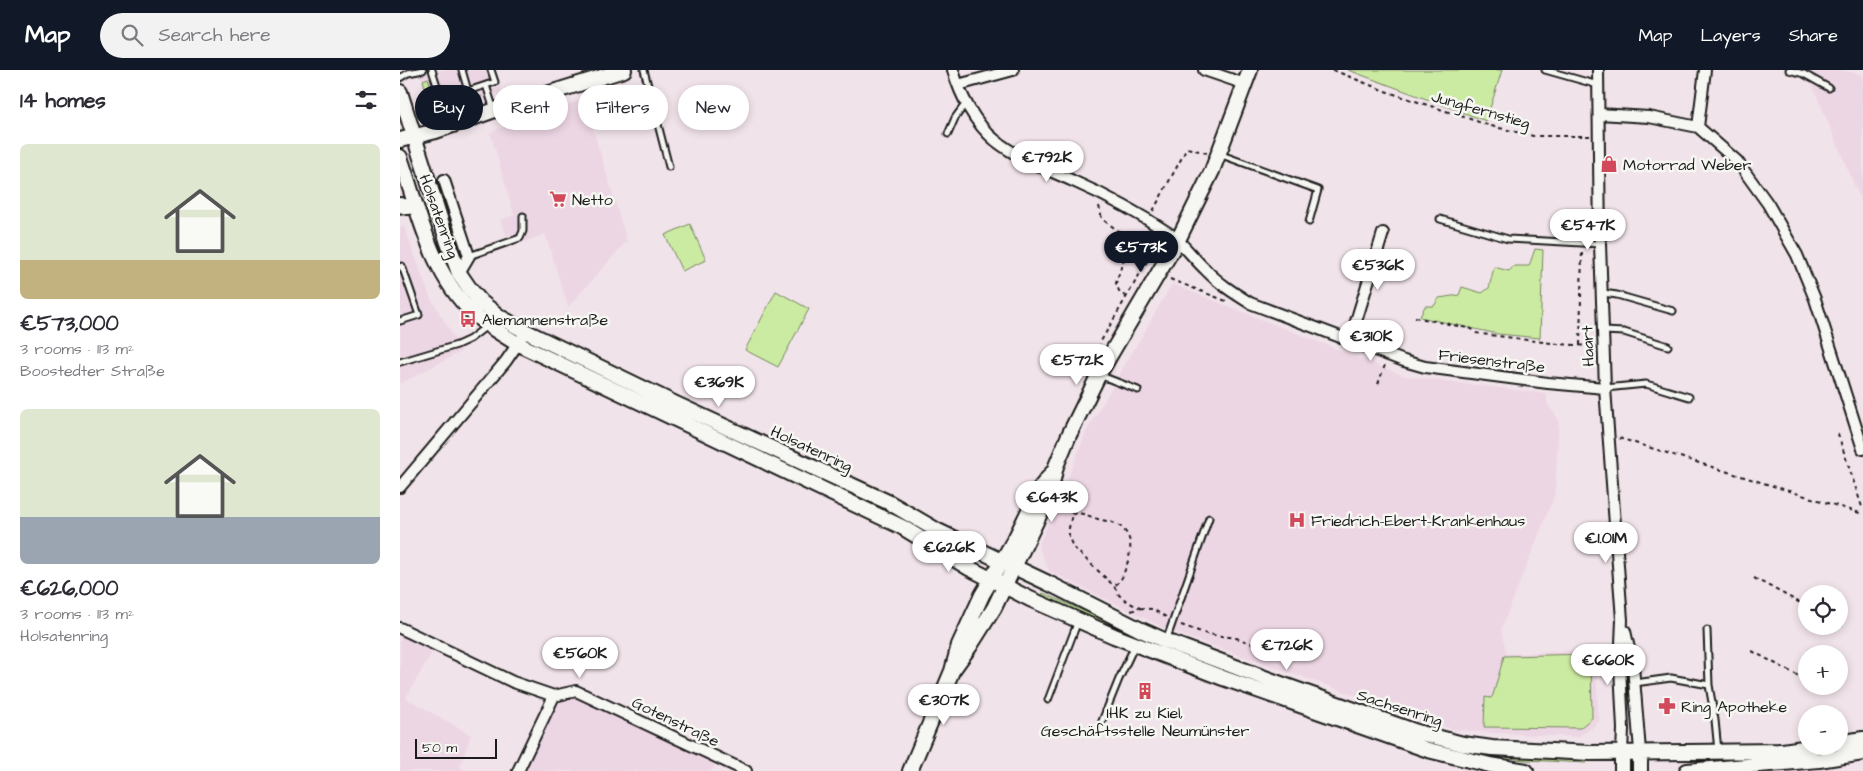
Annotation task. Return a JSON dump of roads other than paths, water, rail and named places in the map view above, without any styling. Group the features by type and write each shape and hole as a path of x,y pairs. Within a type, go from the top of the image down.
{"main road":[{"path":"568,87 624,70"},
{"path":"952,671 994,608 1015,568 1050,493 1056,466 1098,374 1178,240 1212,171 1250,70"},
{"name":"Holsatenring","path":"400,92 407,137 459,273 481,302 500,317 525,332 890,503 938,531 1002,561"},
{"path":"407,137 436,131 493,110"},
{"name":"Holsatenring","path":"400,156 427,240 448,283 460,299 488,325 518,344 902,527 963,565 991,579"},
{"path":"400,205 415,206"},
{"path":"910,771 952,671 959,645 991,579 1040,488 1056,466"},
{"name":"Sachsenring","path":"1002,561 1166,641 1417,732 1463,744 1520,750 1622,753 1640,751 1783,751 1798,749"},
{"name":"Sachsenring","path":"991,579 1078,620 1223,678 1428,750 1460,759 1526,771"},
{"path":"1848,742 1863,739"},
{"name":"Haart","path":"1640,751 1640,771"},
{"name":"Haart","path":"1622,753 1622,771"},
{"path":"1687,771 1819,760 1863,753"}],"street":[{"name":"Friesenstraße","path":"953,70 966,102 980,124 994,140 1017,155 1101,194 1148,220 1178,240 1207,271 1228,289 1250,303 1425,367 1548,383 1605,388"},
{"path":"958,86 1012,70"},
{"path":"1204,70 1245,84"},
{"name":"Haart","path":"1598,70 1600,244 1605,388 1610,435 1622,620 1620,667 1623,729 1622,753"},
{"path":"1698,127 1705,70"},
{"path":"1599,114 1648,117 1698,127 1737,161 1768,204 1797,256 1815,299 1863,449"},
{"name":"Holsatenring","path":"444,180 469,256 459,273"},
{"path":"1350,341 1383,233"},
{"path":"400,487 518,344 525,332"},
{"name":"Haart","path":"1622,620 1633,666 1640,751"},
{"name":"Gotenstraße","path":"400,628 513,682 554,696 576,691 746,771"},
{"path":"518,771 554,696"}],"lane":[{"path":"400,78 408,73 423,70"},
{"path":"432,70 437,85"},
{"path":"462,70 468,91 495,82 491,70"},
{"path":"644,70 669,167"},
{"path":"1545,70 1598,85"},
{"path":"1789,70 1804,74 1829,88"},
{"path":"486,85 493,107"},
{"path":"948,134 955,118 966,102"},
{"path":"1218,155 1318,190 1310,222"},
{"path":"469,256 520,238 524,227 523,216"},
{"path":"1440,218 1508,239 1600,244"},
{"path":"400,267 402,266 419,315 400,322"},
{"path":"1602,294 1617,295 1673,311"},
{"path":"400,362 457,345 470,339 488,325"},
{"path":"1604,332 1624,332 1668,346"},
{"path":"1098,374 1138,390"},
{"path":"1605,388 1646,384 1689,397"},
{"path":"1166,641 1209,518"},
{"path":"1048,700 1078,620"},
{"path":"1707,630 1709,685 1716,720 1718,751"},
{"path":"1102,721 1135,644"},
{"path":"1635,682 1671,678 1709,685"},
{"path":"1460,759 1463,744"}],"place":[{"name":"Motorrad Weber","path":"1609,164"},
{"name":"Netto","path":"558,199"},
{"name":"Alemannenstraße","path":"468,319"},
{"name":"Friedrich-Ebert-Krankenhaus","path":"1297,520"},
{"name":"IHK zu Kiel, Geschäftsstelle Neumünster","path":"1145,691"},
{"name":"Ring Apotheke","path":"1667,706"}]}
